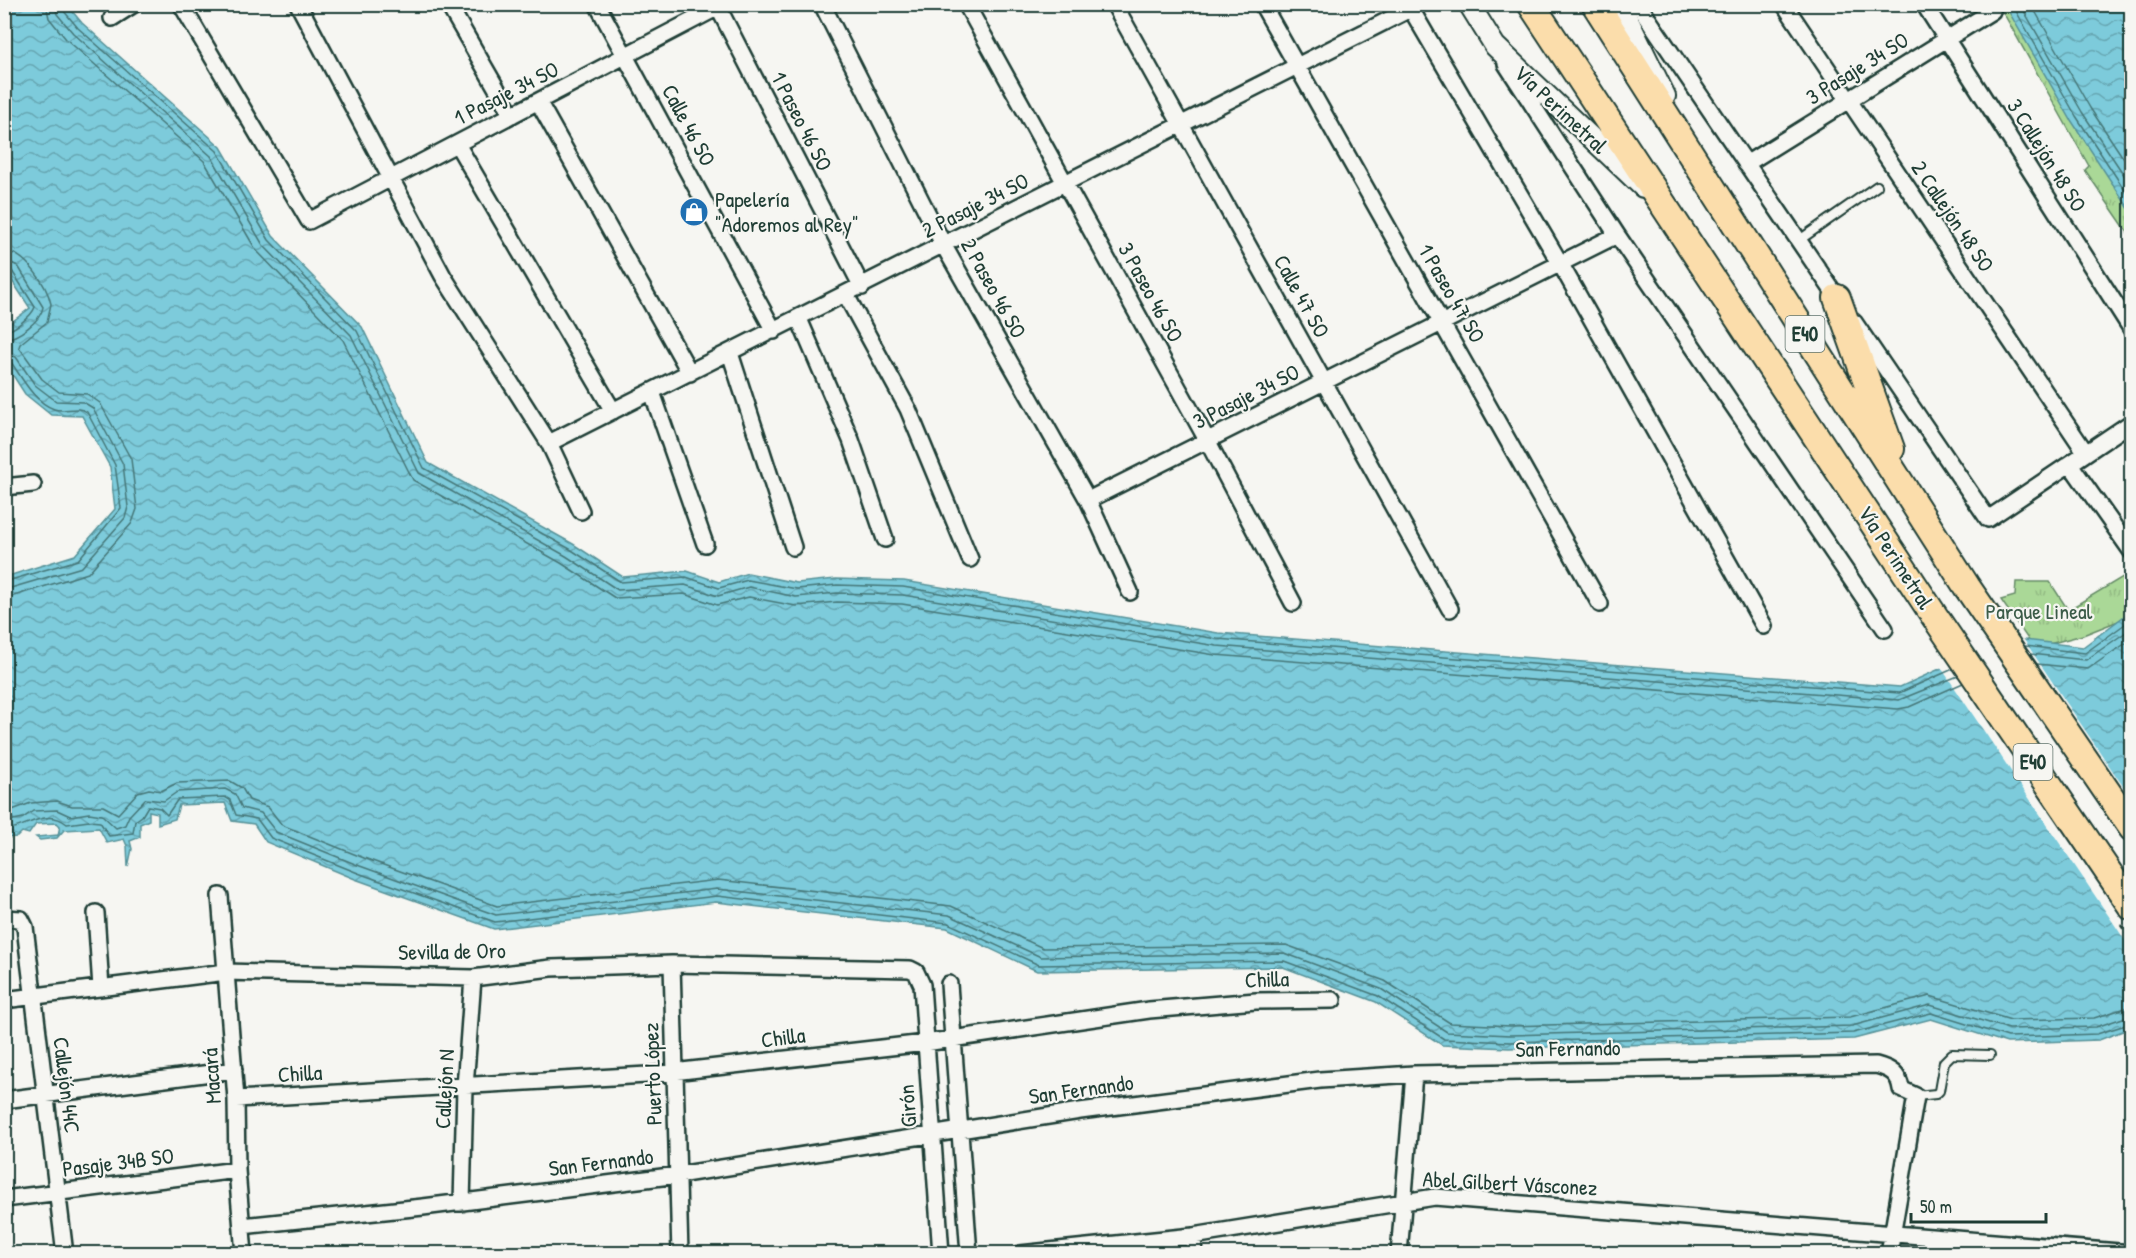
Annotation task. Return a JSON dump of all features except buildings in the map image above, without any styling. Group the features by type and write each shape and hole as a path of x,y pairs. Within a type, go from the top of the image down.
{"highway":[{"name":"Vía Perimetral","path":"1531,4 1935,617 2132,907"},
{"name":"Vía Perimetral","path":"1595,4 1967,587 2132,828"},
{"path":"1837,298 1905,489"}],"street":[{"path":"112,18 134,4"},
{"name":"1 Pasaje 34 SO","path":"181,4 309,221 721,6"},
{"path":"298,4 443,276 549,443 581,511"},
{"path":"448,4 512,115"},
{"name":"Calle 46 SO","path":"597,4 774,331"},
{"name":"2 Paseo 46 SO","path":"822,4 944,246 1088,500 1130,592"},
{"name":"3 Paseo 46 SO","path":"966,4 1207,440 1293,603"},
{"name":"Calle 47 SO","path":"1114,4 1450,609"},
{"name":"1 Paseo 47 SO","path":"1262,4 1600,604"},
{"name":"Vía Perimetral","path":"1469,4 1495,46 1663,205"},
{"name":"Vía Perimetral","path":"1620,4 1706,179"},
{"path":"1638,4 1988,519 2132,422"},
{"name":"2 Callejón 48 SO","path":"1784,4 2086,453"},
{"name":"3 Callejón 48 SO","path":"1924,4 2132,330"},
{"name":"1 Paseo 46 SO","path":"721,6 862,287"},
{"path":"1416,7 1764,626"},
{"name":"2 Pasaje 34 SO","path":"549,443 846,296 1416,7"},
{"name":"3 Pasaje 34 SO","path":"1746,164 1992,11"},
{"path":"1495,46 1617,235 1886,629"},
{"path":"539,103 690,373"},
{"path":"456,144 614,411"},
{"name":"3 Pasaje 34 SO","path":"1088,500 1617,235"},
{"path":"846,296 908,409 970,559"},
{"path":"799,319 852,440 885,538"},
{"path":"730,354 793,547"},
{"path":"652,392 705,544"},
{"path":"2070,464 2132,552"},
{"path":"4,487 33,484"},
{"name":"Macará","path":"220,896 236,1099 237,1170 244,1254"},
{"path":"96,912 101,988"},
{"name":"Callejón 44C","path":"4,918 16,917 24,923 65,1254"},
{"name":"Sevilla de Oro","path":"4,1000 226,972 473,978 552,968 672,964 902,967"},
{"name":"Puerto López","path":"672,964 673,1072 680,1254"},
{"name":"Girón","path":"902,967 916,972 922,985 941,1254"},
{"name":"Callejón N","path":"462,1203 465,1087 473,978"},
{"path":"949,984 969,1254"},
{"name":"Chilla","path":"236,1099 465,1087 673,1072 926,1043 1149,1010 1256,1001 1333,1000"},
{"name":"San Fernando","path":"242,1226 462,1203 678,1175 932,1133 1320,1080 1414,1074 1876,1065 1895,1072 1903,1091 1916,1096"},
{"path":"4,1100 234,1070"},
{"path":"1399,1254 1414,1074"},
{"path":"1889,1254 1916,1096"},
{"name":"Pasaje 34B SO","path":"4,1199 237,1170"},
{"name":"Abel Gilbert Vásconez","path":"1020,1254 1193,1236 1435,1197 2132,1254"},
{"path":"1193,1236 1194,1254"}],"lane":[{"path":"1798,241 1877,186"},
{"path":"1916,1096 1938,1091 1944,1062 1952,1054 1990,1055"}],"green space":[{"path":"1999,5 2039,5 2131,175 2131,237 2085,170 2089,166"},
{"name":"Parque Lineal","path":"2131,572 2131,616 2083,635 2034,648 2001,600 2015,596 2016,582 2050,582 2068,610"}],"water":[{"path":"5,5 67,5 82,23 221,147 273,236 362,327 428,463 573,544 623,577 687,571 719,582 748,573 797,583 836,579 904,581 1218,633 1900,687 2008,638 2083,647 2131,611 2131,1028 2099,1040 2007,1043 1931,1019 1854,1039 1509,1048 1442,1045 1376,1002 1283,967 1037,971 947,928 716,902 494,929 355,879 266,842 254,824 232,821 225,803 179,805 175,819 158,824 158,813 149,811 149,820 140,824 140,837 130,841 132,849 128,867 127,846 124,839 107,843 99,828 64,830 57,838 40,840 36,837 58,835 60,826 57,823 36,824 29,834 22,832 17,837 5,838 5,577 75,555 115,509 110,467 82,416 51,415 25,394 5,363 5,327 30,308 5,270"},
{"path":"2005,5 2131,5 2131,212 2071,120"}],"pier":[{"path":"2008,635 2022,637 2131,798 2131,949 1940,666"}],"place":[{"name":"Papelería \"Adoremos al Rey\"","path":"694,212"}]}
